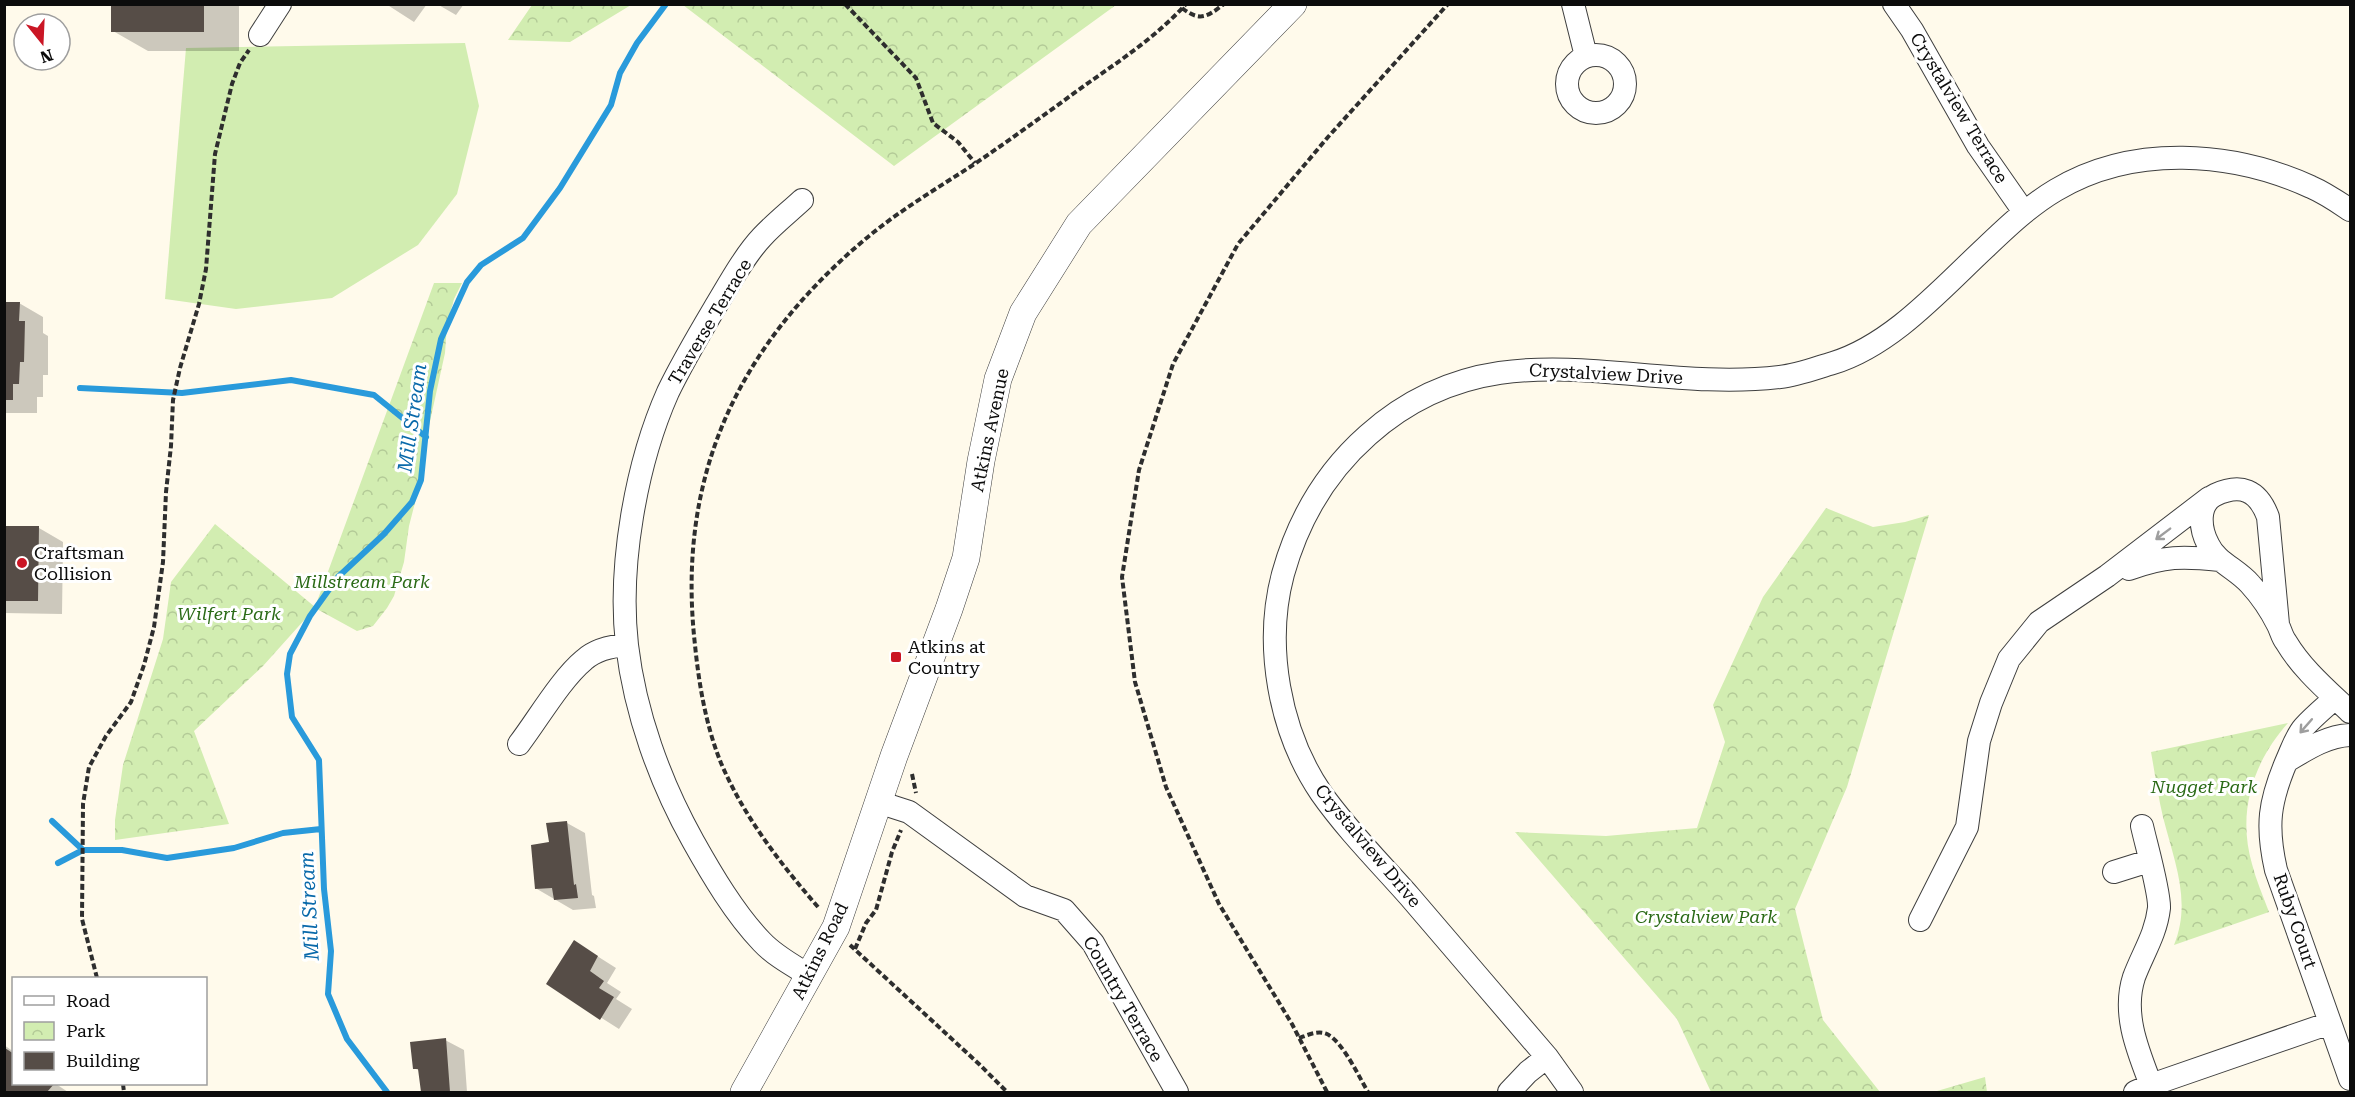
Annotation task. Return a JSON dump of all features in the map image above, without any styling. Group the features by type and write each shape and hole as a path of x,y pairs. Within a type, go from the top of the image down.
{"street":[{"path":"260,35 280,4"},
{"name":"Atkins Avenue","path":"878,802 919,686 950,609 966,558 981,461 998,379 1023,313 1079,224 1293,4"},
{"path":"1573,4 1586,56"},
{"name":"Crystalview Terrace","path":"1894,4 1912,30 1978,146 2024,212"},
{"name":"Crystalview Drive","path":"1572,1092 1547,1057 1320,792 1299,753 1284,710 1277,673 1276,619 1283,576 1299,526 1325,482 1350,451 1385,420 1428,394 1485,374 1545,368 1723,380 1784,377 1840,361 1894,331 2024,212 2057,189 2093,172 2142,161 2181,157 2228,161 2269,171 2314,188 2350,210"},
{"name":"Traverse Terrace","path":"802,200 761,238 723,293 668,393 650,440 634,502 627,562 627,645 644,724 659,772 684,825 713,876 762,943 780,958 810,976"},
{"path":"1920,920 1967,827 1979,741 1991,703 2009,658 2039,622 2107,576 2209,498 2225,491 2240,489 2253,493 2263,503 2268,517 2278,624"},
{"path":"2209,498 2202,513 2201,529 2209,546 2220,560 2234,568 2250,584 2278,624 2284,640 2301,664 2343,705"},
{"path":"2107,576 2157,559 2184,556 2220,560"},
{"path":"519,744 585,659 610,646 627,645"},
{"name":"Ruby Court","path":"2343,705 2303,729 2277,784 2271,808 2270,842 2276,870 2350,1079"},
{"path":"2287,761 2321,742 2338,735 2350,735"},
{"name":"Atkins Road","path":"744,1092 836,927 878,802"},
{"name":"Country Terrace","path":"878,802 909,812 1025,896 1064,910 1093,943 1177,1092"},
{"path":"2142,826 2159,905 2154,933 2134,978 2130,1002 2132,1031 2143,1089 2330,1023"},
{"path":"2114,872 2149,861"},
{"path":"1509,1092 1528,1072 1547,1057"}],"path":[{"path":"844,4 916,78 933,123 958,142 975,163"},
{"path":"824,914 762,837 731,784 716,749 704,703 693,629 692,573 696,520 715,442 727,411 742,381 780,326 830,271 863,241 1108,69 1184,6 1192,16 1200,18 1224,4"},
{"path":"1327,1092 1299,1038 1219,904 1166,787 1135,681 1122,577 1140,470 1173,363 1238,244 1328,137 1448,4"},
{"path":"97,977 82,919 83,804 89,767 106,736 131,702 154,627 163,562 173,400 206,269 215,154 232,84 240,63 260,35"},
{"path":"855,949 866,923 876,910 892,852 904,824"},
{"path":"844,939 1006,1092"},
{"path":"1299,1038 1316,1032 1328,1035 1342,1049 1368,1092"}],"green space":[{"path":"532,5 631,5 570,42 508,40"},
{"path":"683,5 1116,5 894,166"},
{"path":"465,43 479,106 457,194 418,245 332,298 236,309 165,299 186,48"},
{"name":"Wilfert Park","path":"434,283 462,283 454,299 447,324 445,353 425,444 404,562 394,596 373,626 357,631 315,608 263,666 194,731 229,824 115,840 115,820 123,765 163,639 171,582 215,524 315,607"},
{"name":"Crystalview Park","path":"1826,508 1873,527 1905,522 1929,515 1847,787 1795,909 1823,1020 1880,1092 1711,1092 1677,1019 1515,832 1606,836 1697,828 1725,742 1713,705 1763,597"},
{"name":"Nugget Park","path":"2288,723 2276,738 2257,771 2251,789 2246,826 2252,864 2269,912 2174,945 2179,929 2181,897 2151,752"},
{"path":"1985,1077 1987,1092 1905,1092 1937,1091"}],"building":[{"path":"111,4 204,4 204,32 111,32"},
{"path":"4,302 20,302 19,321 25,321 24,362 20,362 19,384 13,384 13,400 4,400"},
{"name":"Craftsman Collision","path":"4,526 39,526 38,601 4,601"},
{"path":"567,821 574,885 576,884 578,898 554,900 552,888 535,889 531,845 549,842 546,823"},
{"path":"574,940 598,956 590,971 604,981 599,988 614,997 600,1020 546,984"},
{"path":"446,1038 450,1092 421,1092 418,1069 413,1069 410,1042"},
{"path":"5,1048 12,1053 12,1085 53,1085 47,1092 5,1092"}],"waterway":[{"name":"Mill Stream","path":"387,1092 347,1039 328,994 331,951 324,889 319,760 292,717 287,674 290,654 310,616 338,577 384,534 412,502 421,480 430,391 441,339 467,282 481,265 523,238 560,188 611,105 620,73 637,43 666,4"},
{"path":"80,388 182,393 291,380 374,395 426,437"},
{"path":"52,821 83,850 122,850 167,858 234,848 283,833 321,829"},
{"path":"58,863 83,850"}],"place":[{"name":"Craftsman Collision","path":"22,563"},
{"name":"Atkins at Country","path":"896,657"}],"park label":[{"name":"Millstream Park","path":"362,582"}]}
